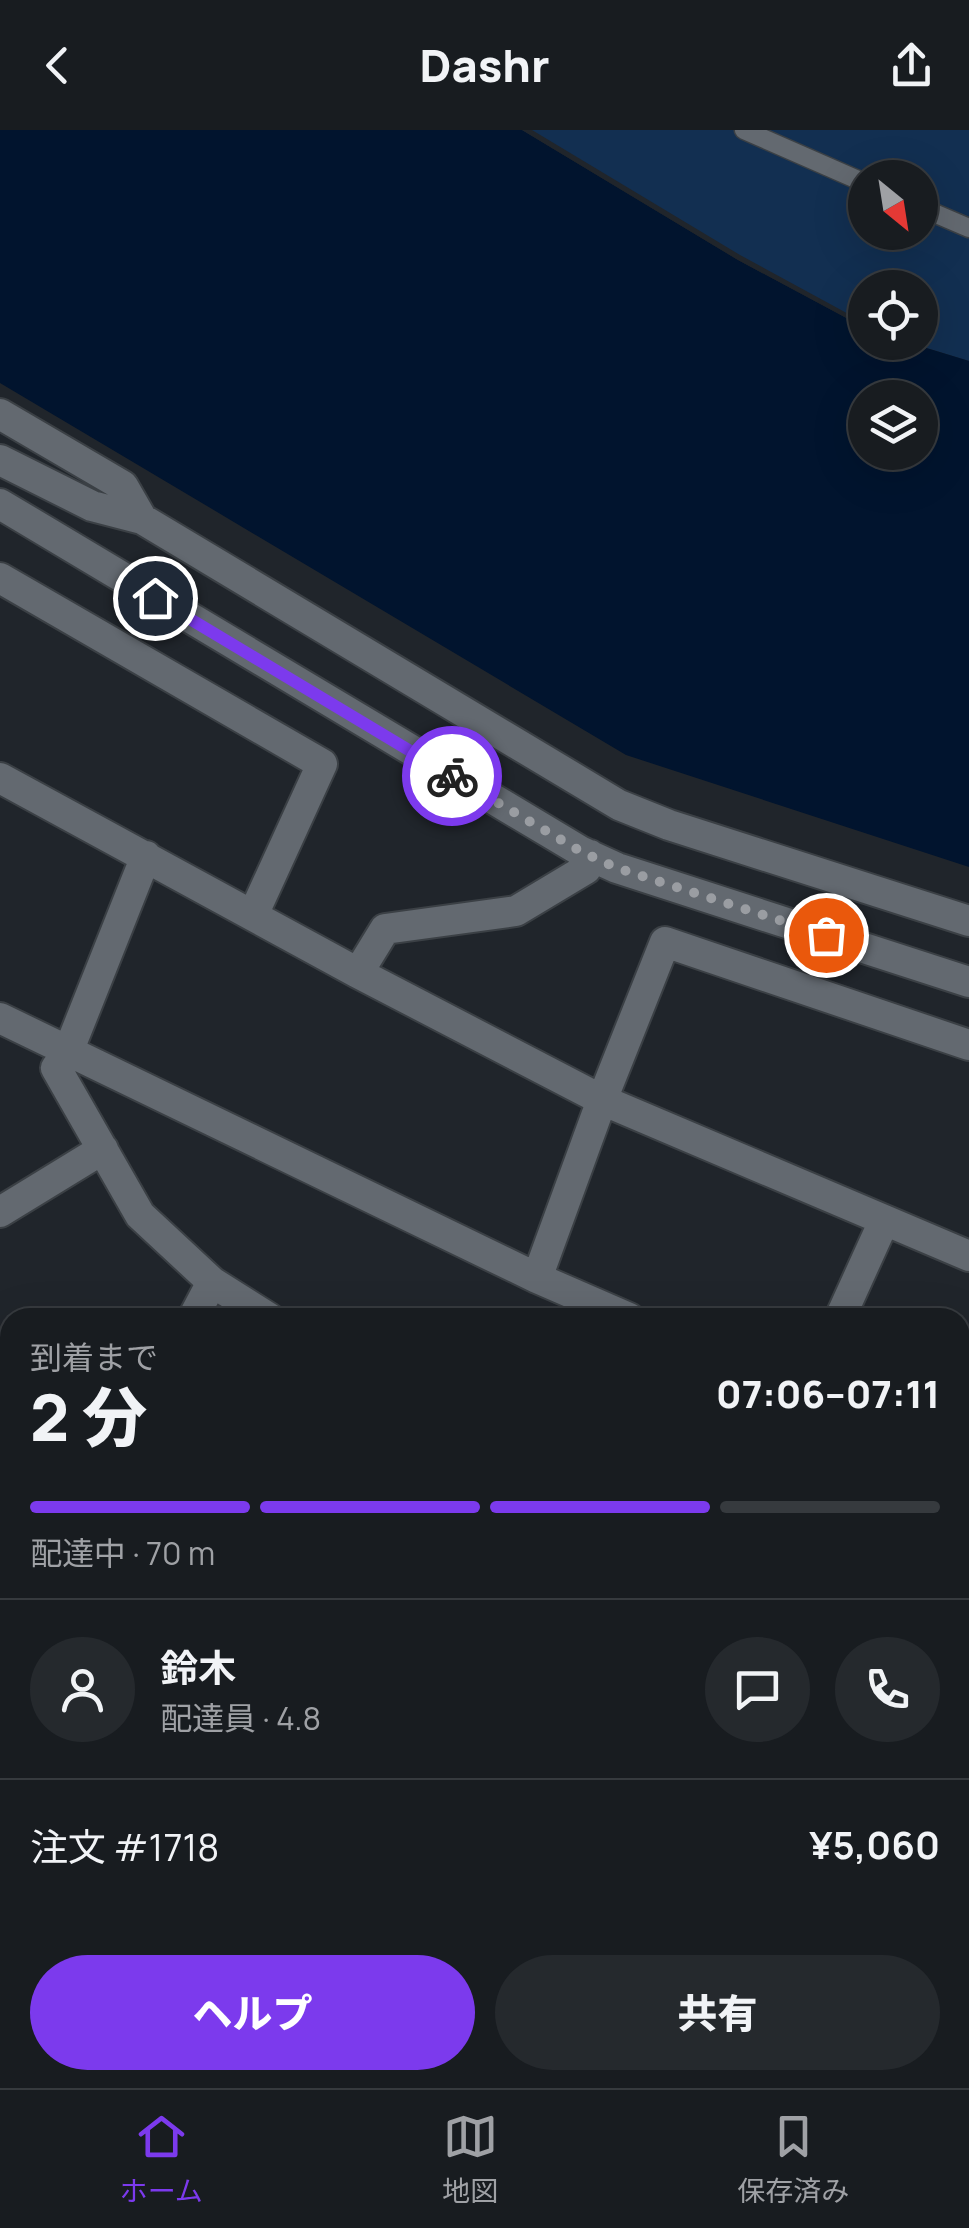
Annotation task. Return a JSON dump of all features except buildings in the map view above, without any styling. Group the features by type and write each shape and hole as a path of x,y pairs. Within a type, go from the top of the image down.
{"street":[{"path":"0,414 122,486 142,519"},
{"path":"0,460 92,506 142,519 619,805 669,825 969,921"},
{"path":"0,504 590,856 969,982"},
{"path":"0,578 322,764 254,915"},
{"path":"0,778 358,973 602,1100 969,1256"},
{"path":"146,856 68,1052 56,1068 140,1215 212,1282 252,1308"},
{"path":"358,973 385,929 516,911 586,869 590,856"},
{"path":"537,1278 665,942 969,1044"},
{"path":"0,1018 606,1308"},
{"path":"0,1212 102,1149"},
{"path":"845,1308 884,1221"},
{"path":"198,1308 212,1282"}],"lane":[{"path":"744,130 848,176"},
{"path":"938,215 969,228"}],"shaded area":[{"path":"0,130 522,130 738,260 848,319 848,360 938,360 938,352 969,361 969,867 626,755 0,383"},
{"path":"522,130 969,130 969,361 938,352 938,270 848,270 848,318"}],"pier":[{"path":"522,130 532,130 740,255 848,314 848,319 738,260"}],"way so far":[{"path":"452,776 582,852 617,868 826,935"}],"route":[{"path":"155,598 452,776"}]}
